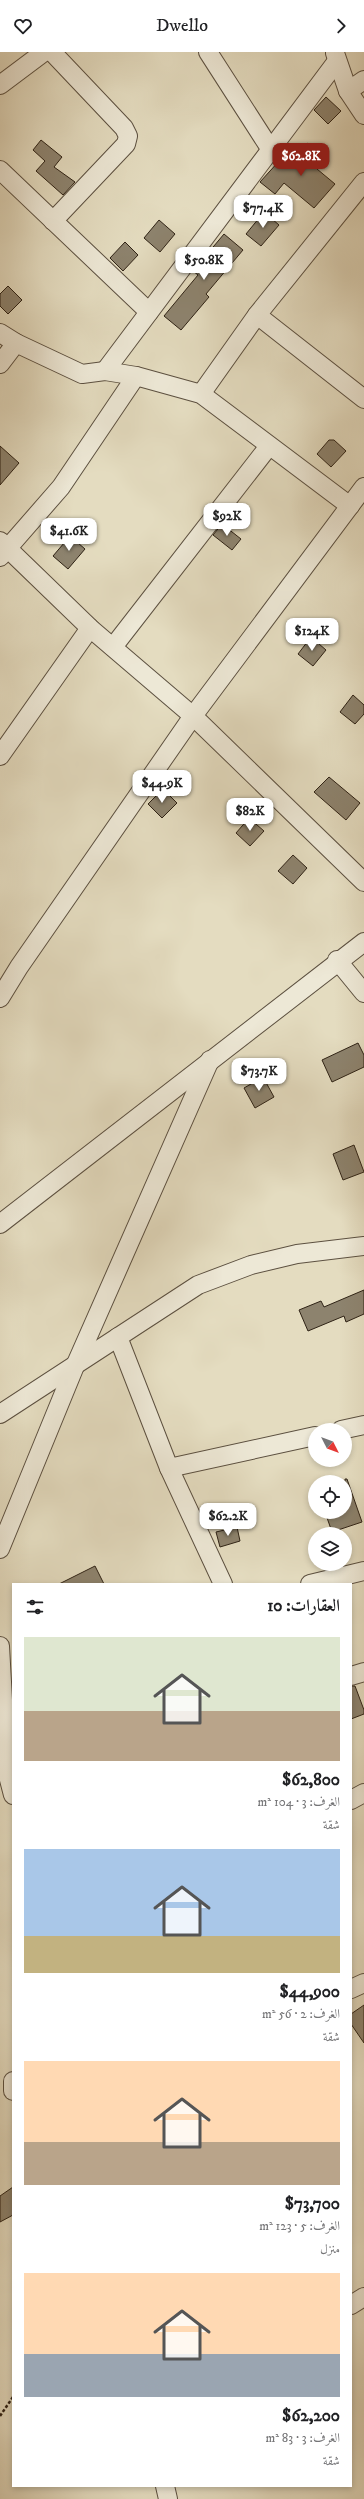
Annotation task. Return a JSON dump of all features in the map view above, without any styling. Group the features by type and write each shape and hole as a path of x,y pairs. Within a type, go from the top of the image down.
{"street":[{"path":"0,85 44,52"},
{"path":"52,52 124,128 128,136 126,144 53,221"},
{"path":"208,52 271,150"},
{"path":"104,371 271,150 336,56"},
{"path":"336,56 348,91 364,115"},
{"path":"348,91 364,80"},
{"path":"0,170 149,312"},
{"path":"200,394 257,315 364,182"},
{"path":"257,315 364,399"},
{"path":"0,333 16,343 82,374 104,371 136,376 200,394 269,446 359,496 193,716 0,998"},
{"path":"0,364 16,343"},
{"path":"136,376 76,467 3,549 90,628 193,716 364,882"},
{"path":"113,647 269,446"},
{"path":"0,756 90,628"},
{"path":"0,1224 337,960 364,942"},
{"path":"337,960 364,994"},
{"path":"0,1549 75,1366 210,1060"},
{"path":"0,1414 198,1285 251,1265 297,1254 364,1246"},
{"path":"118,1337 169,1468 223,1583"},
{"path":"352,1428 364,1425"},
{"path":"169,1468 308,1438"},
{"path":"314,1583 364,1571"},
{"path":"5,1650 12,1787"},
{"path":"352,1676 364,1672"},
{"path":"352,1799 364,1793"},
{"path":"352,1989 364,1983"},
{"path":"352,2304 364,2297"},
{"path":"165,2487 168,2499"}],"path":[{"path":"0,2416 12,2398"}],"building":[{"path":"326,97 341,111 328,124 314,110"},
{"path":"41,140 62,157 54,167 75,182 63,195 36,171 45,161 33,150"},
{"path":"307,143 326,158 317,169 335,184 314,208 284,183 275,194 260,182 280,160 288,167"},
{"path":"264,212 279,225 261,246 246,234"},
{"path":"159,220 175,234 160,252 144,238"},
{"path":"224,234 243,250 206,294 209,297 181,330 164,316 198,275 193,271"},
{"path":"125,242 138,255 123,271 110,258"},
{"path":"8,286 22,300 8,314 0,306 0,294"},
{"path":"329,440 334,440 346,451 331,467 317,454"},
{"path":"0,446 19,463 0,485"},
{"path":"222,524 241,539 232,550 213,535"},
{"path":"70,536 85,549 68,569 53,556"},
{"path":"311,637 326,650 313,666 298,654"},
{"path":"353,695 364,705 364,714 355,724 340,712"},
{"path":"329,777 360,803 346,820 314,792"},
{"path":"163,789 177,803 162,818 148,804"},
{"path":"249,818 264,831 250,846 236,833"},
{"path":"293,855 307,868 293,884 278,871"},
{"path":"358,1043 364,1055 364,1067 332,1082 322,1060"},
{"path":"263,1077 274,1097 255,1108 244,1088"},
{"path":"354,1145 364,1172 343,1180 333,1154"},
{"path":"364,1290 364,1314 346,1322 344,1316 308,1331 299,1310 321,1301 324,1307"},
{"path":"352,1493 362,1522 347,1527 330,1527 327,1519 352,1519"},
{"path":"237,1527 240,1541 220,1547 216,1532"},
{"path":"95,1566 104,1583 61,1583"},
{"path":"352,1686 355,1686 364,1710 364,1714 352,1719"},
{"path":"364,2005 364,2043 352,2025 352,2013"},
{"path":"12,2188 12,2216 0,2222 0,2196"}]}
